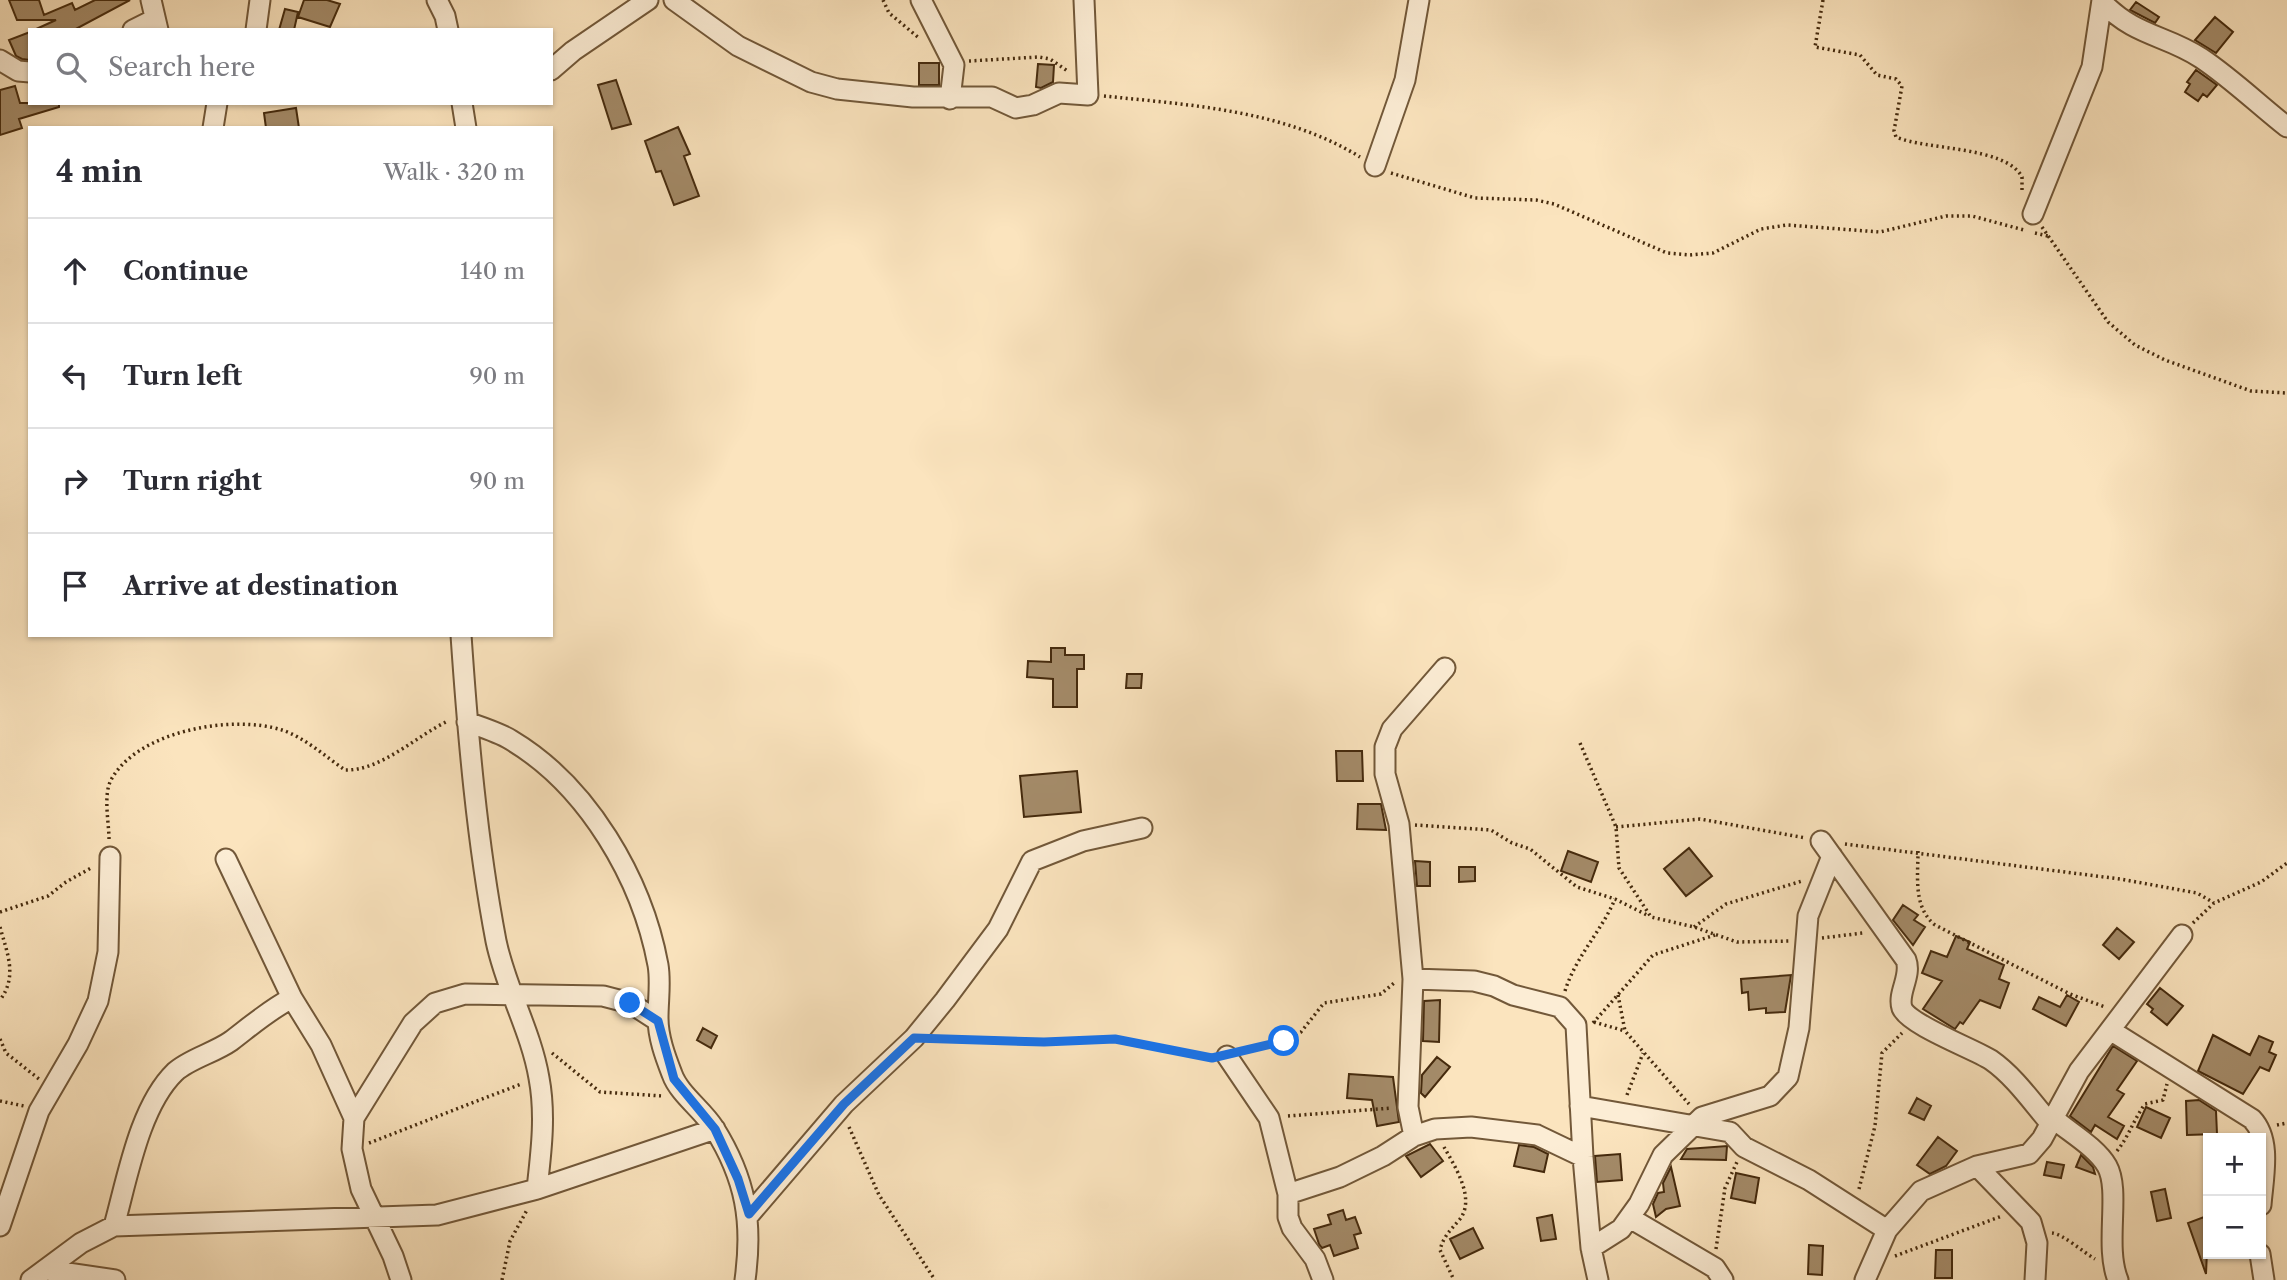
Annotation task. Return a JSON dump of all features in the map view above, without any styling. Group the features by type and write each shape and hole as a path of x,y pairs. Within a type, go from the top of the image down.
{"street":[{"path":"256,28 260,0"},
{"path":"553,68 573,51 648,0"},
{"path":"674,0 738,46 811,82 869,93 950,99 992,97 1016,107 1032,105 1059,93 1088,85 1084,0"},
{"path":"921,0 950,57 950,99"},
{"path":"1375,166 1405,80 1419,0"},
{"path":"2102,1 2133,28 2182,47 2203,59 2287,127"},
{"path":"2033,214 2088,78 2102,1"},
{"path":"443,15 460,28"},
{"path":"136,28 155,16"},
{"path":"0,60 18,71 28,72"},
{"path":"213,126 217,105"},
{"path":"463,105 466,126"},
{"path":"461,637 467,717 488,896 510,996 539,1076 542,1135 534,1190"},
{"path":"1414,1136 1408,1107 1413,979 1399,824 1385,774 1385,747 1392,729 1445,668"},
{"path":"467,717 510,739 538,760 573,793 613,846 653,938 659,972 658,1021 674,1079 715,1129 738,1179 749,1214 750,1248 745,1280"},
{"path":"749,1214 844,1104 914,1038 998,929 1032,860 1083,841 1142,828"},
{"path":"1591,1248 1621,1229 1630,1218 1663,1155 1698,1122 1770,1096 1788,1077 1799,1028 1808,916 1824,874 1826,848"},
{"path":"1826,848 1906,960 1908,971 1902,1008 1919,1022 1990,1060 2052,1121 2107,1166 2111,1184 2110,1249 2117,1276"},
{"path":"0,1226 39,1111 78,1044 97,1001 108,952 110,857"},
{"path":"226,859 292,998 321,1045 354,1118 352,1149 355,1170 401,1280"},
{"path":"1867,1273 1887,1230 1921,1191 1977,1166 2029,1154 2042,1139 2079,1071 2182,935"},
{"path":"1413,979 1474,981 1560,1007 1576,1025 1583,1157 1591,1248 1598,1280"},
{"path":"354,1118 413,1023 435,1003 465,994 603,996 630,1003 658,1021"},
{"path":"114,1226 136,1145 160,1092 176,1071 230,1042 262,1014 292,998"},
{"path":"2110,1030 2252,1119 2262,1129 2264,1154 2262,1196"},
{"path":"1227,1056 1269,1118 1288,1194 1287,1217 1315,1259 1323,1280"},
{"path":"1580,1106 1698,1122 1731,1132 1744,1147 1855,1207 1887,1230"},
{"path":"1288,1194 1340,1177 1383,1156 1414,1136 1435,1129 1471,1127 1537,1135 1583,1157"},
{"path":"39,1275 81,1243 114,1226 437,1215 534,1190 715,1129"},
{"path":"1977,1166 2036,1232 2035,1280"},
{"path":"1630,1218 1719,1274"},
{"path":"2261,1259 2264,1280"},
{"path":"39,1275 115,1280"}],"path":[{"path":"883,0 890,13 912,34 950,57 1039,57 1088,85 1234,111 1306,132 1405,178 1475,198 1536,200 1554,204 1667,253 1713,253 1761,229 1787,225 1880,232 1946,216 1972,216 2048,236"},
{"path":"0,912 48,896 66,881 110,857 110,781 132,756 161,737 215,727 267,727 283,730 345,770 358,770 371,768 422,733 467,717"},
{"path":"1580,743 1616,827 1619,868 1651,917"},
{"path":"1616,827 1700,819 1826,848 1919,851 2197,893 2214,903"},
{"path":"1399,824 1490,830 1512,843 1530,849 1577,887 1615,899 1651,917 1693,927 1737,942 1762,939 1804,941 1883,931"},
{"path":"1919,851 1921,908 1925,917 1935,925 2070,994 2123,1014"},
{"path":"2182,935 2214,903 2261,882 2287,863"},
{"path":"1693,927 1726,904 1824,874"},
{"path":"1560,1007 1576,962 1608,917 1615,899"},
{"path":"0,927 11,977 9,989 0,1000"},
{"path":"1577,1045 1653,955 1716,935"},
{"path":"914,1038 1044,1042 1115,1039 1212,1058 1284,1041 1301,1032 1324,1003 1381,994 1399,980 1413,979"},
{"path":"1618,995 1625,1031 1698,1122"},
{"path":"1594,1022 1625,1031"},
{"path":"1855,1207 1875,1126 1882,1053 1892,1040 1919,1022"},
{"path":"0,1040 6,1053 52,1089"},
{"path":"528,1040 552,1053 600,1092 639,1096 689,1096"},
{"path":"1620,1113 1643,1053"},
{"path":"2107,1166 2130,1134 2145,1104 2163,1100 2168,1068"},
{"path":"352,1149 458,1111 539,1076"},
{"path":"844,1104 850,1131 879,1195 935,1280"},
{"path":"1269,1118 1408,1107"},
{"path":"1435,1129 1462,1183 1464,1194 1463,1214 1447,1231 1440,1250 1454,1280"},
{"path":"1719,1274 1725,1188 1744,1147"},
{"path":"502,1280 510,1241 527,1211 534,1190"},
{"path":"1867,1273 2017,1210"},
{"path":"2036,1232 2059,1234 2117,1276"}],"building":[{"path":"9,0 39,0 44,15 72,3 75,10 95,0 130,0 78,28 38,28 56,20 17,20"},
{"path":"304,0 327,0 340,4 330,27 298,17"},
{"path":"2136,2 2159,17 2155,23 2130,10"},
{"path":"285,9 298,12 294,28 280,28"},
{"path":"2215,17 2233,32 2216,53 2195,40"},
{"path":"28,33 28,60 16,56 9,40"},
{"path":"919,63 939,63 939,85 919,85"},
{"path":"1038,64 1054,65 1053,82 1041,88 1036,87"},
{"path":"2196,70 2217,85 2207,97 2203,94 2198,101 2185,92 2190,84 2187,82"},
{"path":"616,80 631,124 612,129 598,85"},
{"path":"15,86 20,103 59,107 19,119 22,128 0,135 0,90"},
{"path":"296,108 299,126 266,126 264,113"},
{"path":"678,127 690,154 684,156 699,196 674,205 661,171 656,172 645,141"},
{"path":"1051,648 1065,648 1065,655 1084,655 1084,669 1077,669 1077,707 1053,707 1053,679 1027,677 1028,661 1051,662"},
{"path":"1127,674 1142,674 1141,688 1126,688"},
{"path":"1336,751 1362,751 1363,781 1337,781"},
{"path":"1077,771 1081,812 1024,817 1020,776"},
{"path":"1358,804 1381,804 1386,830 1357,829"},
{"path":"1689,848 1712,876 1686,896 1664,869"},
{"path":"1568,851 1598,862 1591,882 1561,871"},
{"path":"1415,861 1430,862 1430,886 1417,886"},
{"path":"1459,867 1475,867 1475,881 1459,882"},
{"path":"1903,905 1918,915 1914,920 1925,927 1913,945 1893,920"},
{"path":"2117,928 2134,942 2119,959 2103,945"},
{"path":"1956,936 1970,942 1967,949 2004,965 1999,979 2009,983 2000,1008 1980,1000 1963,1024 1960,1022 1955,1029 1923,1009 1942,981 1922,973 1931,951 1947,957"},
{"path":"1791,975 1785,1012 1766,1013 1766,1008 1749,1010 1748,992 1742,993 1741,979"},
{"path":"2160,988 2183,1006 2167,1025 2151,1012 2153,1009 2147,1004"},
{"path":"2067,995 2079,1002 2066,1026 2033,1009 2039,997 2060,1007"},
{"path":"1440,1000 1439,1042 1423,1041 1424,1001"},
{"path":"703,1028 717,1036 711,1048 697,1040"},
{"path":"2213,1035 2250,1055 2259,1036 2273,1042 2269,1052 2276,1055 2269,1071 2260,1067 2243,1094 2198,1071"},
{"path":"2113,1046 2137,1061 2117,1090 2124,1094 2108,1117 2124,1126 2117,1139 2095,1125 2091,1132 2070,1116"},
{"path":"1437,1057 1450,1067 1425,1097 1421,1093 1422,1075"},
{"path":"1349,1074 1393,1077 1399,1122 1377,1126 1372,1100 1347,1098"},
{"path":"1917,1098 1931,1106 1924,1120 1909,1113"},
{"path":"2199,1100 2216,1111 2217,1133 2187,1135 2186,1101"},
{"path":"2146,1107 2170,1118 2161,1138 2137,1127"},
{"path":"1938,1137 1957,1151 1946,1166 1930,1174 1917,1165"},
{"path":"1430,1144 1443,1161 1421,1177 1406,1156"},
{"path":"1519,1145 1534,1147 1548,1154 1544,1172 1514,1166"},
{"path":"1727,1146 1726,1160 1681,1159 1687,1149"},
{"path":"1620,1154 1622,1180 1597,1182 1595,1156"},
{"path":"2081,1155 2093,1167 2095,1174 2076,1167"},
{"path":"2047,1162 2064,1165 2061,1178 2044,1175"},
{"path":"1671,1167 1680,1206 1666,1209 1656,1217 1653,1204 1658,1193 1664,1192 1663,1183"},
{"path":"1736,1173 1759,1178 1755,1203 1731,1198"},
{"path":"2165,1189 2171,1218 2157,1221 2151,1192"},
{"path":"1343,1210 1346,1220 1355,1217 1361,1233 1354,1235 1358,1248 1334,1256 1330,1245 1322,1248 1319,1244 1314,1229 1331,1224 1328,1215"},
{"path":"1552,1215 1556,1239 1541,1241 1537,1218"},
{"path":"2203,1217 2203,1259 2207,1259 2206,1274 2188,1223"},
{"path":"1473,1228 1483,1248 1460,1259 1450,1239"},
{"path":"1809,1245 1823,1246 1822,1275 1808,1274"},
{"path":"1936,1250 1952,1250 1952,1278 1935,1278"}],"route":[{"path":"630,1003 658,1021 665,1056 674,1079 715,1129 738,1179 749,1214 844,1104 914,1038 1044,1042 1115,1039 1212,1058 1284,1041"}]}
